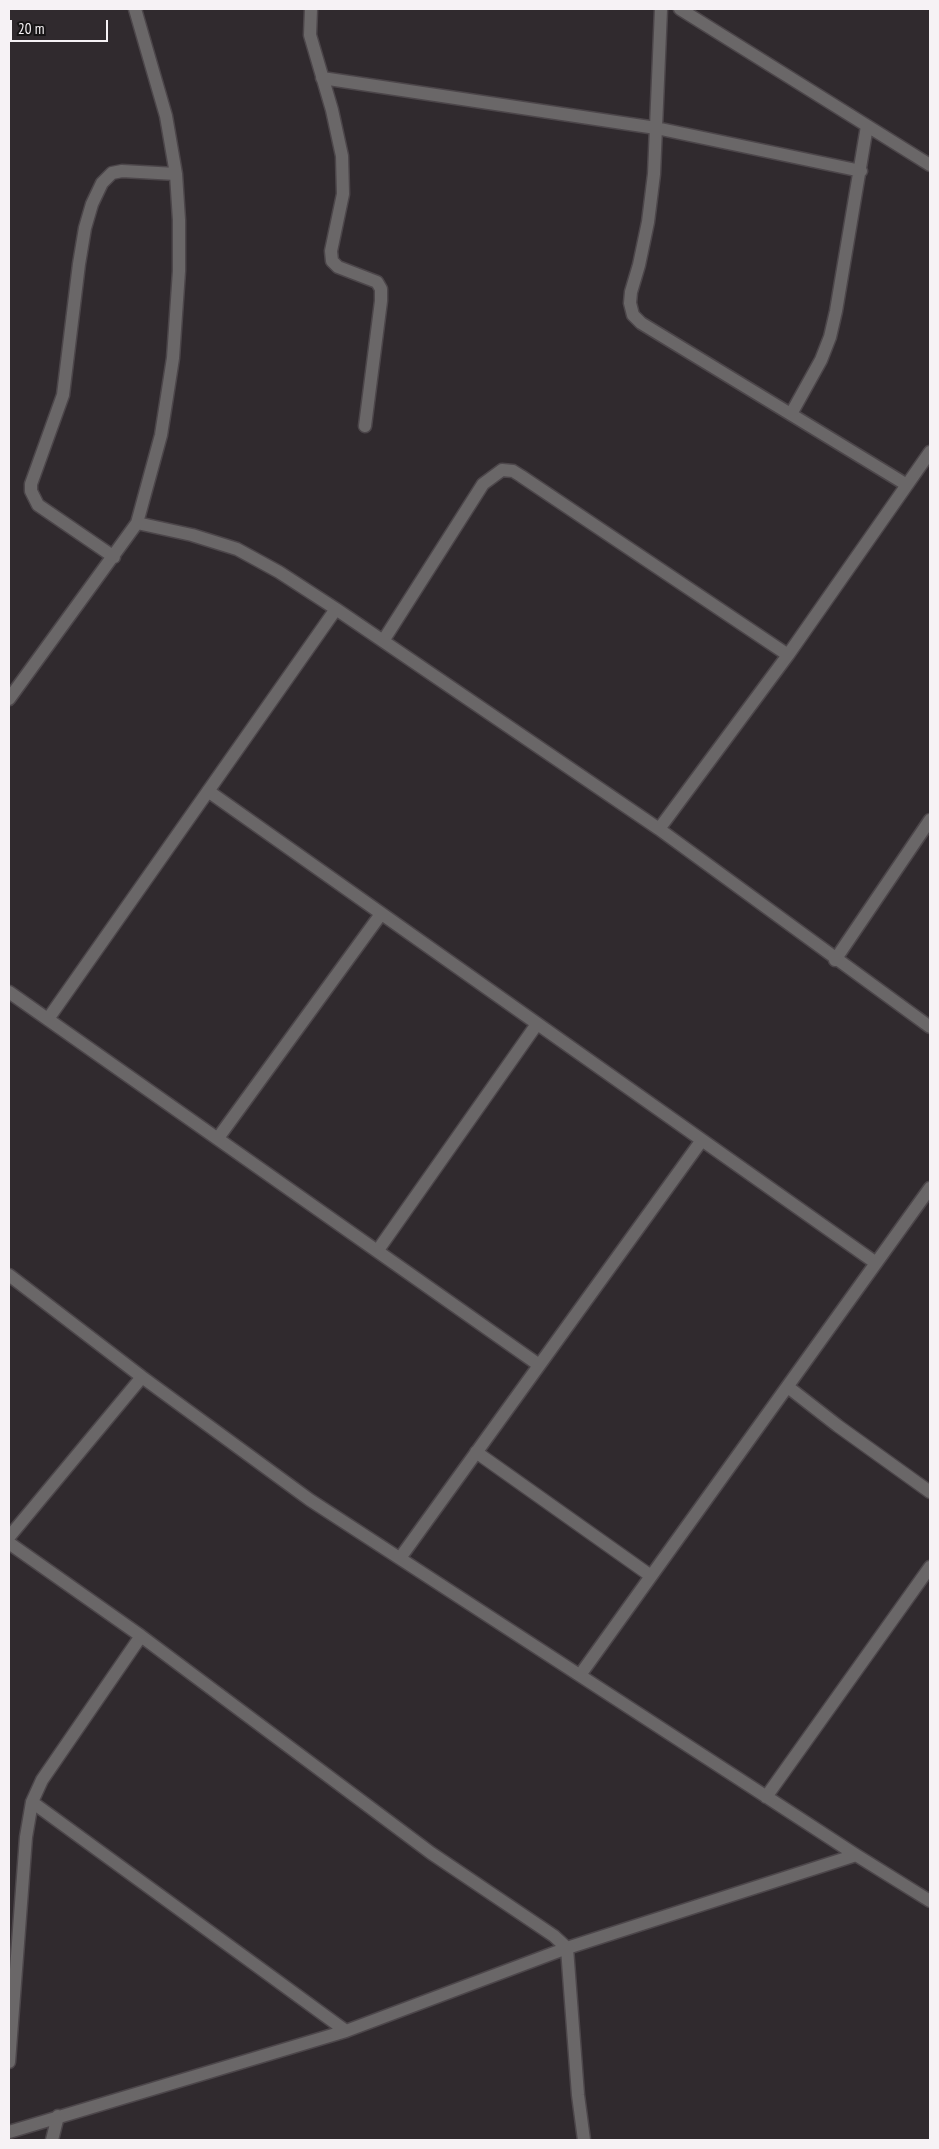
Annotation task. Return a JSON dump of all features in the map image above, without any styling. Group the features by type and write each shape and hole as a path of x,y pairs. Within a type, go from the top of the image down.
{"street":[{"path":"9,698 137,524 161,435 173,358 179,262 179,220 176,174 166,116 135,9"},
{"path":"311,9 310,35 332,110 342,156 342,194 331,251 332,261 338,267 378,282 381,289 365,426"},
{"path":"661,9 654,174 640,266 631,292 630,303 633,314 641,323 907,485"},
{"path":"680,9 930,165"},
{"path":"322,78 656,128 861,171"},
{"path":"791,414 821,360 830,337 868,126"},
{"path":"114,557 38,505 31,491 32,484 63,395 79,264 85,228 92,204 102,183 112,173 122,171 176,174"},
{"path":"659,829 788,655 930,452"},
{"path":"383,641 483,484 502,470 512,471 521,476 788,655"},
{"path":"137,524 192,535 237,549 279,572 659,829 930,1028"},
{"path":"48,1019 336,609"},
{"path":"208,791 876,1263"},
{"path":"835,960 930,820"},
{"path":"218,1138 381,914"},
{"path":"9,992 378,1250 539,1366"},
{"path":"378,1250 537,1024"},
{"path":"400,1558 702,1140"},
{"path":"580,1676 930,1188"},
{"path":"9,1275 142,1377 310,1500 766,1797 930,1901"},
{"path":"9,1537 142,1377"},
{"path":"788,1387 838,1426 930,1492"},
{"path":"476,1452 651,1576"},
{"path":"9,1543 141,1636 431,1853 554,1936 566,1948 578,2095 584,2140"},
{"path":"766,1797 930,1567"},
{"path":"9,2062 26,1838 32,1802 42,1780 141,1636"},
{"path":"32,1802 346,2031"},
{"path":"9,2132 346,2031 566,1948 856,1855"},
{"path":"52,2140 58,2116"}]}
